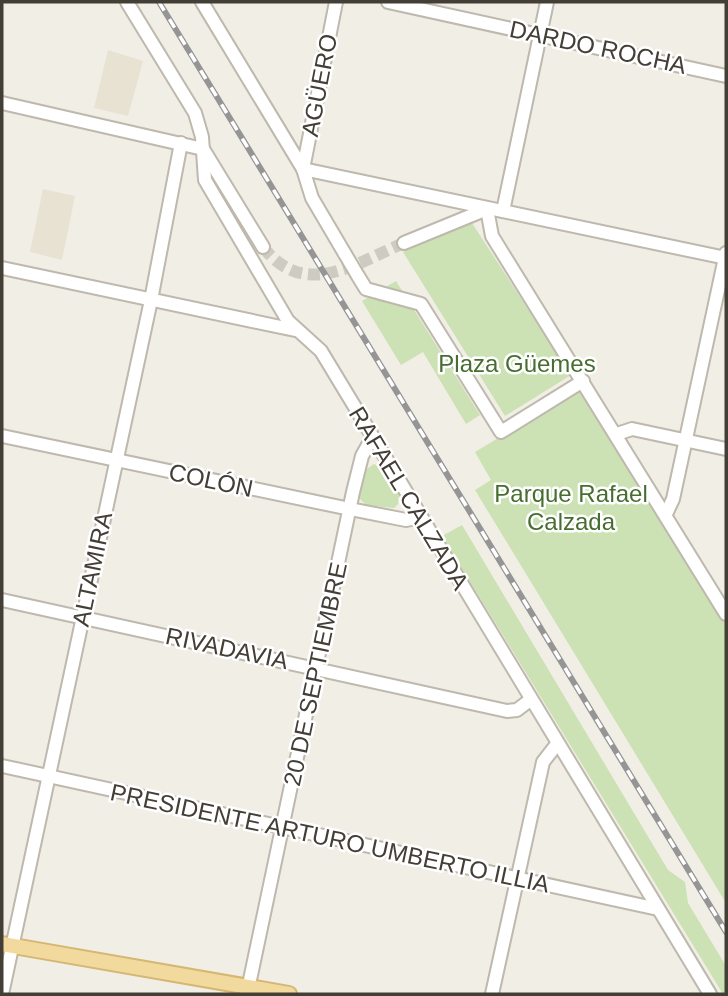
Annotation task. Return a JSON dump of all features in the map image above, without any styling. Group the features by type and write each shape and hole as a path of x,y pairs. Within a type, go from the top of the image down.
{"main road":[{"path":"7,945 248,991 289,994"}],"street":[{"name":"RAFAEL CALZADA","path":"127,2 195,113 203,149 201,165 205,180 295,330 313,341 321,351 710,994"},
{"path":"202,2 303,169 312,198 366,289 421,304 500,432 583,381"},
{"name":"AGÜERO","path":"303,169 336,2"},
{"name":"DARDO ROCHA","path":"388,2 726,76"},
{"path":"503,211 547,2"},
{"path":"2,103 203,149 263,247"},
{"name":"ALTAMIRA","path":"2,994 7,945 47,776 151,300 181,143"},
{"path":"303,169 726,256 673,499 666,514"},
{"path":"404,243 488,209"},
{"path":"488,209 492,236"},
{"path":"459,221 482,227 492,236 726,614"},
{"path":"2,268 295,330"},
{"path":"617,434 632,429 726,449"},
{"name":"COLÓN","path":"2,436 406,520 421,517"},
{"name":"20 DE SEPTIEMBRE","path":"248,991 350,509 362,456 372,438"},
{"name":"RIVADAVIA","path":"2,600 318,667 507,711 517,710 530,700"},
{"path":"492,994 543,762 557,744"},
{"name":"PRESIDENTE ARTURO UMBERTO ILLIA","path":"2,766 658,909"}],"shaded area":[{"path":"108,50 143,61 128,116 94,108"},
{"path":"43,189 75,196 62,260 30,252"}],"green space":[{"name":"Plaza Güemes","path":"470,220 571,375 505,416 403,252"},
{"path":"396,281 480,415 466,424 423,352 401,365 362,301"},
{"name":"Parque Rafael Calzada","path":"580,389 585,392 726,624 726,903 475,490 491,480 475,452"},
{"path":"374,464 383,469 399,494 398,504 394,508 366,505 359,498 364,471"},
{"path":"462,525 668,870 685,882 688,903 726,966 726,994 723,994 442,536"}],"tunnel":[{"path":"263,247 279,263 296,272 313,275 348,267 404,243"}],"railway":[{"path":"159,2 726,932"}]}
